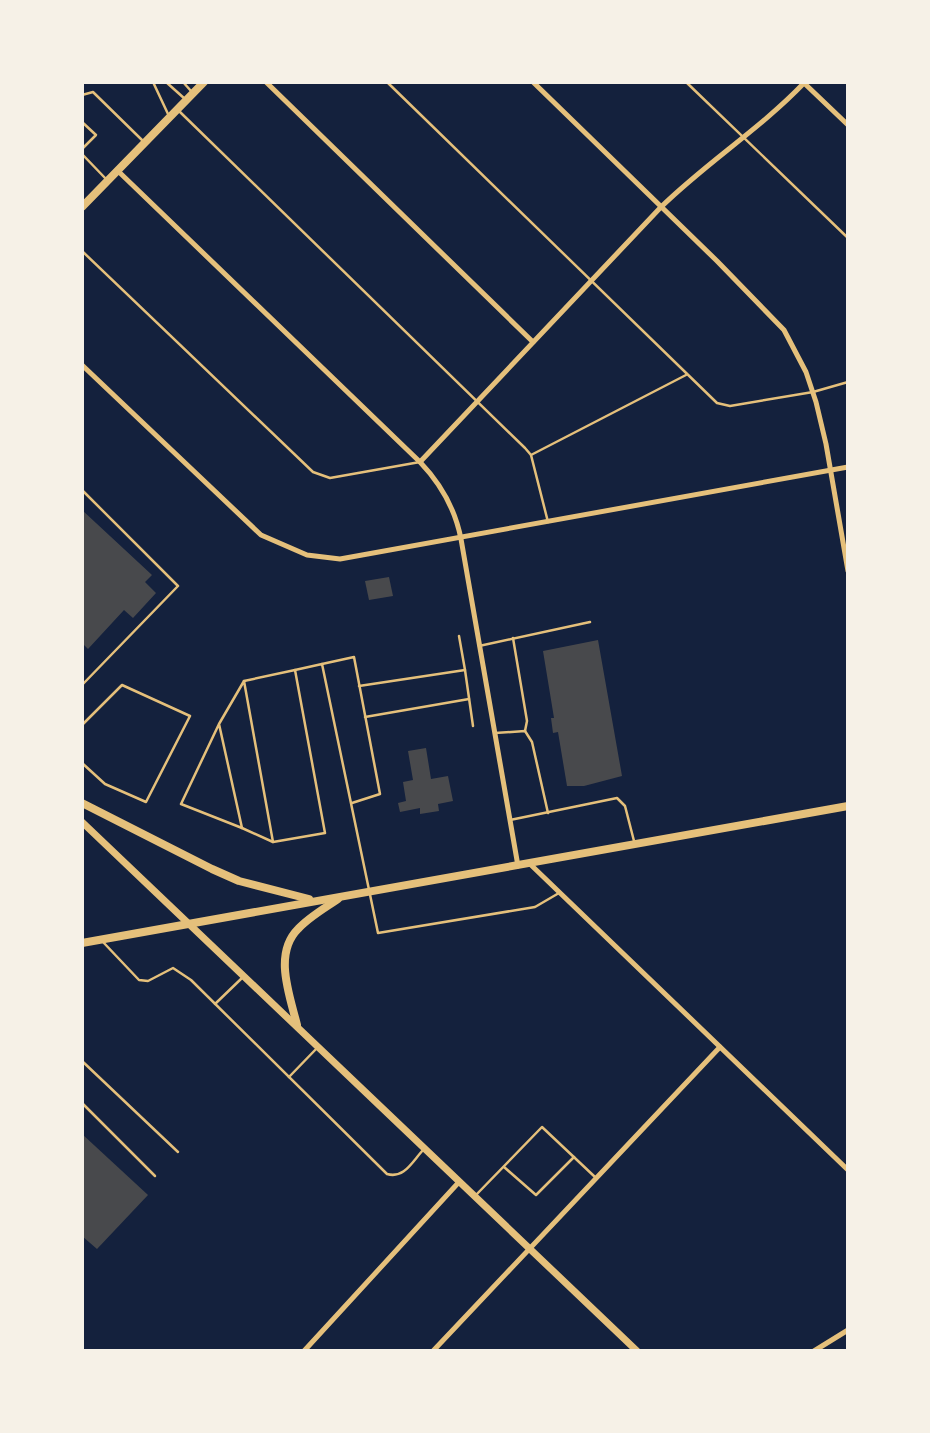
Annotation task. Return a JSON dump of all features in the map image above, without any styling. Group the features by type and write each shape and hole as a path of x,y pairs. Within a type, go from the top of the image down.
{"main road":[{"path":"83,205 204,82"},
{"path":"82,803 239,881 312,900"},
{"path":"82,943 848,806"},
{"path":"82,822 635,1350"},
{"path":"297,1025 285,971 288,945 296,930 339,898"}],"street":[{"path":"266,82 533,342"},
{"path":"533,82 784,330 796,349 813,392 827,444 829,471 848,570"},
{"path":"419,462 691,178 744,138 803,82 848,125"},
{"path":"118,171 419,462 441,487 452,507 461,539 518,866"},
{"path":"82,365 242,519 283,547 307,555 340,559 848,467"},
{"path":"530,864 848,1170"},
{"path":"433,1351 528,1247 720,1047"},
{"path":"304,1351 459,1182"},
{"path":"814,1351 848,1330"}],"lane":[{"path":"153,82 170,118"},
{"path":"166,82 186,100"},
{"path":"183,82 193,93"},
{"path":"387,82 717,403 730,406 813,392 848,382"},
{"path":"686,82 848,238"},
{"path":"82,95 93,92 145,143"},
{"path":"177,110 478,400 531,455 549,523"},
{"path":"82,122 96,135 82,149"},
{"path":"82,154 108,181"},
{"path":"82,251 313,472 330,478 419,462"},
{"path":"531,455 686,375"},
{"path":"82,490 178,586 82,685"},
{"path":"480,646 590,622"},
{"path":"459,636 473,726"},
{"path":"513,637 527,721 525,731 532,741 548,814"},
{"path":"295,670 326,833 273,842 181,803 219,724 244,681 354,657 380,794 352,803"},
{"path":"322,664 378,933 535,907 559,892"},
{"path":"359,686 465,670"},
{"path":"244,681 273,842"},
{"path":"82,725 122,685 190,716 146,802 105,784 82,763"},
{"path":"365,717 469,699"},
{"path":"219,724 242,828"},
{"path":"495,733 525,731"},
{"path":"510,820 617,798 625,806 635,845"},
{"path":"101,940 139,980 148,981 173,968 215,1004 387,1174 404,1172 424,1148"},
{"path":"215,1004 244,975"},
{"path":"289,1077 319,1046"},
{"path":"82,1060 178,1153"},
{"path":"82,1103 155,1176"},
{"path":"475,1197 542,1128 595,1177"},
{"path":"504,1167 536,1195 573,1157"}],"building":[{"path":"82,510 152,575 145,582 156,593 133,618 124,610 88,649 84,645 82,647"},
{"path":"389,577 393,596 369,600 365,581"},
{"path":"598,640 622,776 584,786 567,786 558,732 553,733 551,718 554,718 543,651"},
{"path":"426,748 431,779 448,776 453,801 438,804 439,811 420,814 420,808 400,812 398,803 406,801 403,782 413,780 408,751"},
{"path":"82,1134 148,1195 97,1249 82,1236"}]}
